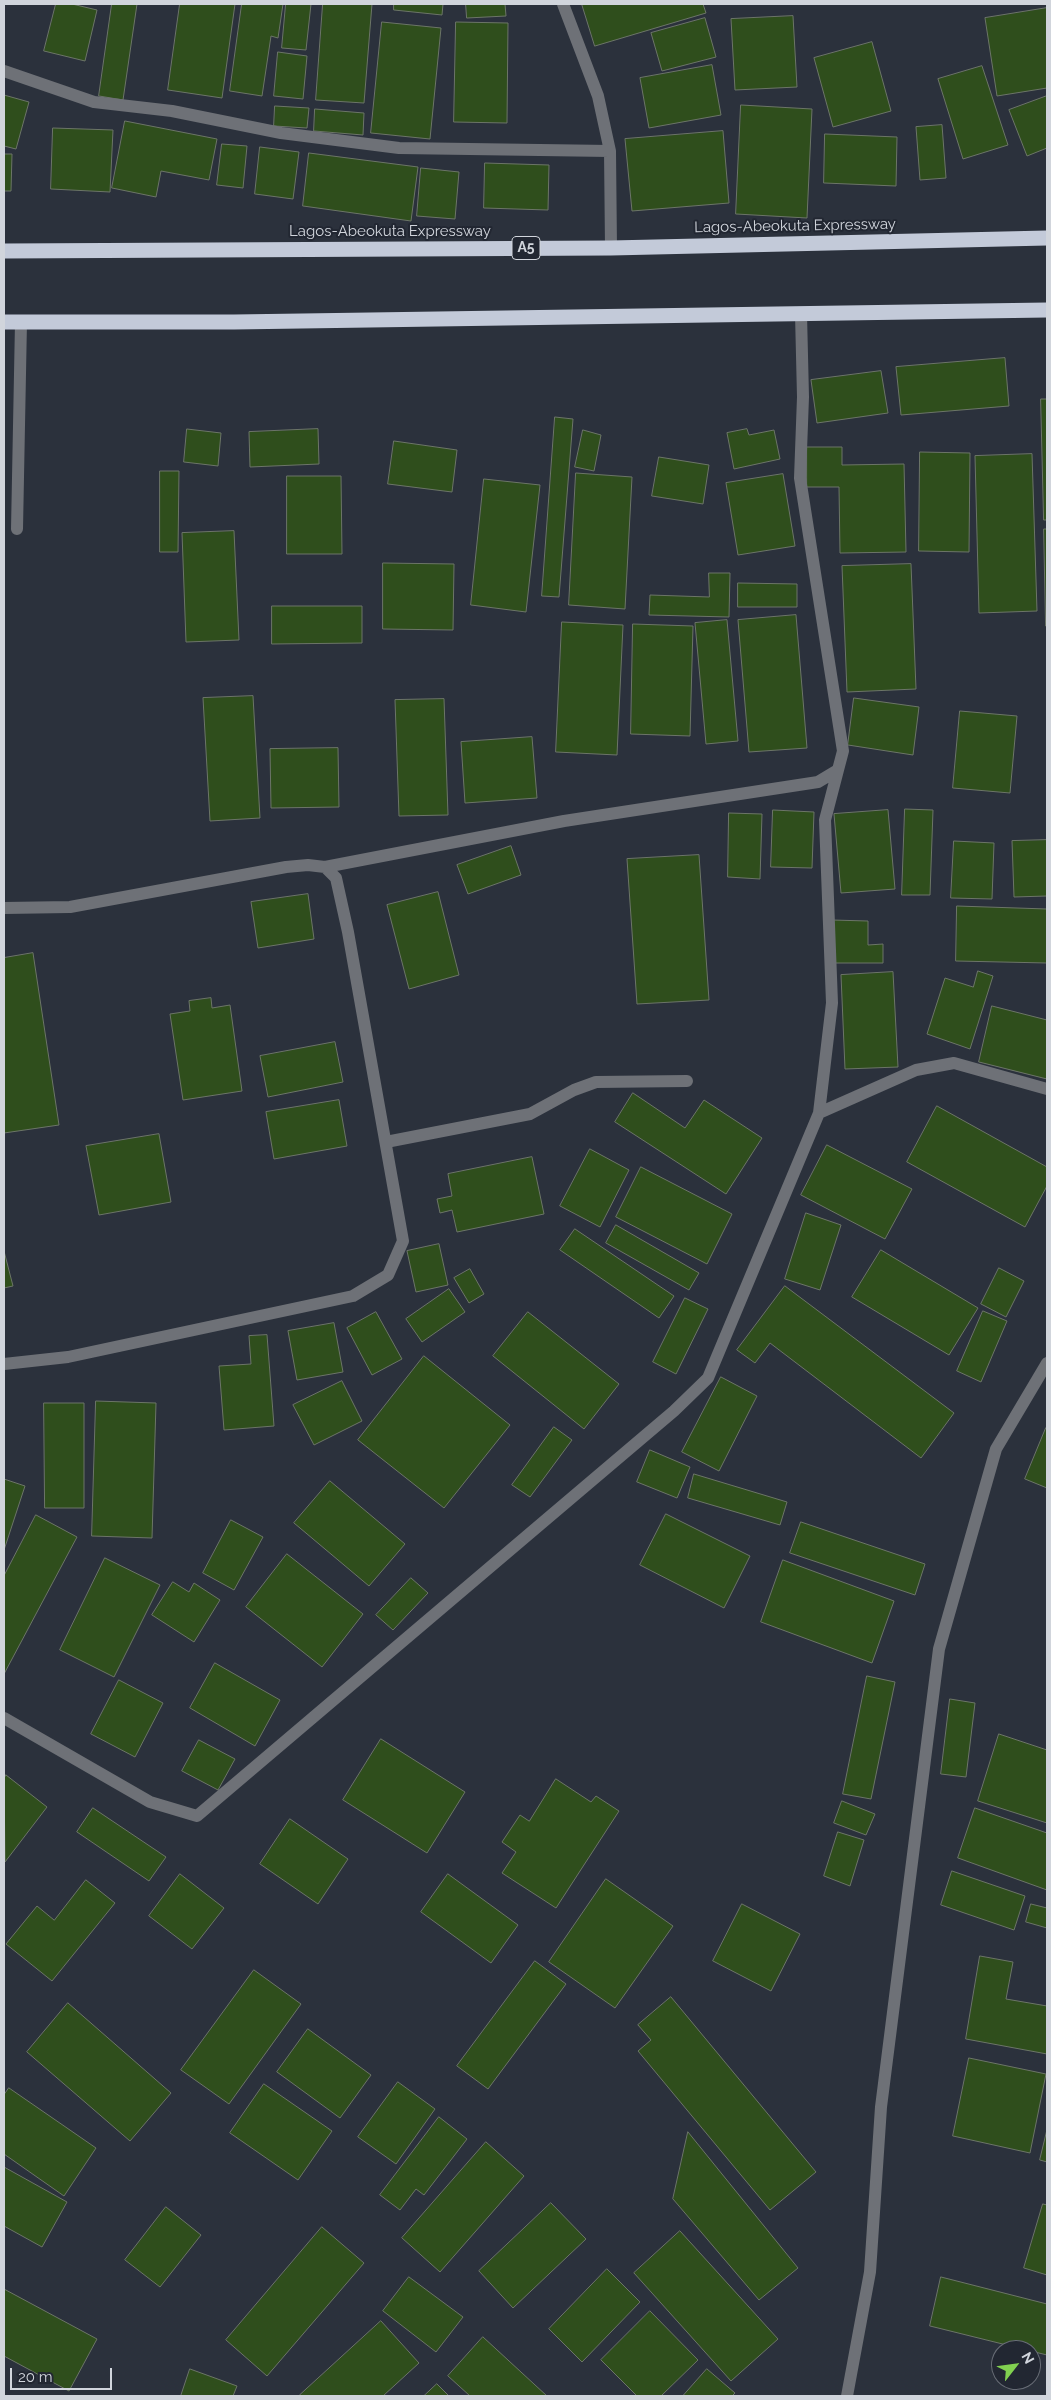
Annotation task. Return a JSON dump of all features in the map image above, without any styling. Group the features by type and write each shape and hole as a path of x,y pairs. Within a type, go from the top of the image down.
{"highway":[{"name":"Lagos-Abeokuta Expressway","path":"4,250 611,248 1047,238"},
{"path":"4,322 234,322 1047,310"}],"street":[{"path":"563,4 598,96 610,151 611,248"},
{"path":"4,71 94,102 172,111 281,133 399,148 610,151"},
{"path":"4,1718 150,1802 197,1816 674,1411 708,1378 819,1113 832,1003 825,820 844,751 800,478 802,397 801,314"},
{"path":"17,529 21,322"},
{"path":"4,908 70,907 277,869 308,865 325,867 564,821 818,782 838,770"},
{"path":"4,1364 68,1357 353,1296 388,1275 403,1241 339,888 336,878 325,867"},
{"path":"819,1113 916,1070 954,1062 1047,1089"},
{"path":"386,1142 530,1114 574,1090 596,1082 687,1081"},
{"path":"847,2396 870,2272 881,2107 939,1649 996,1449 1047,1363"}],"building":[{"path":"56,4 72,4 97,10 85,61 44,51"},
{"path":"112,4 137,4 123,100 99,96"},
{"path":"180,4 235,4 222,98 168,90"},
{"path":"242,4 283,4 278,38 271,36 262,96 230,91"},
{"path":"286,4 311,4 306,50 282,48"},
{"path":"323,4 372,4 364,103 316,100"},
{"path":"394,4 443,4 442,15 394,10"},
{"path":"466,4 505,4 506,16 467,18"},
{"path":"582,4 703,4 706,13 595,46"},
{"path":"1047,8 1047,88 997,96 985,18"},
{"path":"793,16 797,87 735,90 731,19"},
{"path":"705,18 716,57 662,71 651,33"},
{"path":"382,22 441,28 430,139 371,133"},
{"path":"456,22 508,23 507,123 454,122"},
{"path":"872,42 891,111 833,127 814,58"},
{"path":"278,52 307,56 303,99 274,96"},
{"path":"712,65 721,115 649,128 640,78"},
{"path":"982,66 1008,145 963,159 938,79"},
{"path":"4,95 29,102 16,149 4,146"},
{"path":"1047,96 1047,148 1027,156 1009,110"},
{"path":"741,105 812,109 807,218 736,214"},
{"path":"275,106 309,108 307,128 274,126"},
{"path":"315,109 364,113 363,135 314,131"},
{"path":"125,121 217,139 209,180 161,171 156,197 112,188"},
{"path":"942,125 946,178 920,180 916,127"},
{"path":"53,128 113,130 110,192 51,189"},
{"path":"723,131 729,203 632,211 625,139"},
{"path":"825,134 897,137 896,186 824,183"},
{"path":"222,144 247,146 243,188 217,185"},
{"path":"260,147 299,152 293,199 255,194"},
{"path":"309,153 418,167 411,221 303,206"},
{"path":"4,154 12,154 11,191 4,191"},
{"path":"485,163 549,165 548,210 484,208"},
{"path":"421,168 459,172 455,219 417,216"},
{"path":"1005,358 1009,406 901,415 896,367"},
{"path":"881,371 888,413 817,423 811,380"},
{"path":"1041,399 1047,399 1047,520 1044,520"},
{"path":"555,417 573,419 559,597 542,596"},
{"path":"187,429 221,433 218,466 184,462"},
{"path":"318,429 319,464 250,467 249,432"},
{"path":"747,429 749,435 774,430 780,459 734,469 727,433"},
{"path":"583,430 601,435 594,471 575,467"},
{"path":"394,441 457,450 452,492 388,484"},
{"path":"807,447 842,447 842,465 904,464 906,552 840,553 839,487 807,487"},
{"path":"920,452 970,453 969,552 919,551"},
{"path":"1032,454 1037,611 979,613 975,456"},
{"path":"659,457 709,465 703,504 652,496"},
{"path":"160,471 179,471 178,552 160,552"},
{"path":"576,473 632,477 625,609 569,605"},
{"path":"783,474 795,546 738,555 726,483"},
{"path":"287,476 341,476 342,554 287,554"},
{"path":"484,479 540,485 526,612 471,605"},
{"path":"1044,529 1047,529 1047,626 1046,626"},
{"path":"234,531 239,640 186,642 182,533"},
{"path":"383,563 454,564 453,630 383,629"},
{"path":"911,564 916,689 847,692 842,566"},
{"path":"709,573 730,573 729,617 649,615 650,595 709,597"},
{"path":"738,583 797,584 797,607 738,607"},
{"path":"272,606 362,606 362,643 272,644"},
{"path":"796,615 807,748 749,752 738,620"},
{"path":"727,620 738,741 706,744 695,623"},
{"path":"562,622 623,625 617,755 556,752"},
{"path":"633,624 693,626 690,736 631,734"},
{"path":"253,696 260,818 210,821 203,698"},
{"path":"854,698 919,707 913,755 848,745"},
{"path":"444,699 448,815 399,816 395,700"},
{"path":"960,711 1017,716 1010,793 953,788"},
{"path":"532,737 537,798 465,803 461,742"},
{"path":"338,748 339,807 271,808 270,749"},
{"path":"905,809 933,810 930,895 902,895"},
{"path":"773,810 814,812 812,868 771,867"},
{"path":"888,810 895,889 841,893 834,814"},
{"path":"729,813 762,814 760,879 728,877"},
{"path":"1047,840 1047,896 1014,897 1012,841"},
{"path":"954,841 994,843 992,899 951,898"},
{"path":"511,846 521,875 468,894 457,865"},
{"path":"699,855 709,1000 637,1004 627,859"},
{"path":"438,892 459,975 409,989 387,905"},
{"path":"308,894 314,939 258,948 251,902"},
{"path":"957,906 1047,909 1047,963 956,961"},
{"path":"832,920 868,921 868,945 883,944 883,963 832,963"},
{"path":"33,953 59,1125 4,1133 4,958"},
{"path":"978,971 993,976 970,1049 927,1034 945,978 973,987"},
{"path":"893,972 898,1067 845,1069 841,975"},
{"path":"211,998 212,1008 230,1005 242,1091 183,1100 170,1014 190,1011 189,1001"},
{"path":"992,1006 1047,1020 1047,1079 979,1062"},
{"path":"335,1042 343,1082 268,1097 260,1056"},
{"path":"633,1093 685,1128 704,1100 762,1138 726,1194 615,1122"},
{"path":"339,1100 347,1146 274,1159 266,1112"},
{"path":"937,1106 1047,1167 1047,1186 1025,1227 907,1162"},
{"path":"159,1134 171,1202 99,1215 86,1146"},
{"path":"827,1145 912,1189 885,1239 801,1195"},
{"path":"590,1149 629,1170 600,1227 560,1206"},
{"path":"532,1157 544,1214 457,1232 452,1210 440,1213 437,1199 452,1196 448,1174"},
{"path":"641,1167 732,1214 707,1264 616,1217"},
{"path":"806,1213 841,1225 820,1290 785,1279"},
{"path":"616,1225 699,1273 689,1290 606,1243"},
{"path":"575,1229 674,1296 659,1318 560,1250"},
{"path":"439,1244 448,1285 416,1292 407,1251"},
{"path":"881,1250 978,1308 949,1355 852,1297"},
{"path":"4,1251 13,1286 4,1288"},
{"path":"999,1268 1024,1281 1006,1317 981,1304"},
{"path":"470,1269 484,1294 469,1303 454,1278"},
{"path":"785,1286 954,1413 921,1458 770,1343 755,1363 737,1350"},
{"path":"449,1289 465,1312 422,1342 406,1319"},
{"path":"685,1298 708,1309 676,1374 653,1362"},
{"path":"983,1311 1007,1321 981,1382 957,1371"},
{"path":"376,1312 402,1359 372,1375 347,1328"},
{"path":"528,1312 619,1384 584,1429 493,1356"},
{"path":"334,1323 343,1372 297,1380 288,1331"},
{"path":"267,1335 274,1426 224,1430 219,1366 251,1364 249,1336"},
{"path":"424,1356 510,1425 444,1508 358,1440"},
{"path":"721,1377 757,1396 719,1471 682,1452"},
{"path":"342,1381 362,1421 314,1445 293,1405"},
{"path":"96,1401 156,1403 152,1538 92,1536"},
{"path":"44,1403 84,1403 84,1508 45,1508"},
{"path":"554,1427 572,1440 530,1497 512,1485"},
{"path":"1047,1429 1047,1488 1025,1479"},
{"path":"650,1450 690,1467 677,1498 637,1482"},
{"path":"694,1474 787,1502 780,1525 688,1498"},
{"path":"4,1479 25,1486 4,1550"},
{"path":"330,1481 405,1544 369,1586 294,1523"},
{"path":"666,1514 750,1556 724,1608 640,1565"},
{"path":"36,1515 77,1537 4,1674 4,1576"},
{"path":"231,1520 263,1537 234,1590 203,1573"},
{"path":"801,1522 925,1564 915,1595 790,1553"},
{"path":"287,1554 363,1614 322,1667 246,1607"},
{"path":"105,1558 160,1585 114,1677 60,1650"},
{"path":"783,1560 894,1601 872,1663 761,1622"},
{"path":"411,1578 428,1593 393,1630 376,1615"},
{"path":"173,1582 189,1592 194,1583 220,1600 194,1642 152,1615"},
{"path":"215,1663 280,1700 255,1746 190,1708"},
{"path":"867,1676 895,1682 871,1799 843,1794"},
{"path":"119,1680 163,1703 135,1757 91,1734"},
{"path":"950,1699 975,1703 966,1777 941,1774"},
{"path":"999,1734 1047,1750 1047,1823 978,1801"},
{"path":"381,1739 465,1792 427,1853 343,1800"},
{"path":"199,1740 235,1759 218,1790 182,1771"},
{"path":"6,1775 47,1807 5,1862 4,1779"},
{"path":"556,1779 591,1802 596,1796 619,1811 556,1908 502,1873 516,1852 502,1842 520,1815 529,1821"},
{"path":"842,1801 875,1814 866,1835 834,1823"},
{"path":"93,1808 166,1857 149,1881 77,1832"},
{"path":"975,1808 1047,1833 1047,1890 958,1858"},
{"path":"290,1819 348,1859 318,1904 260,1864"},
{"path":"838,1832 864,1840 850,1886 824,1876"},
{"path":"952,1871 1025,1896 1014,1930 941,1905"},
{"path":"180,1874 224,1908 192,1949 149,1916"},
{"path":"448,1874 518,1925 491,1963 421,1912"},
{"path":"606,1879 673,1926 615,2008 549,1962"},
{"path":"86,1880 115,1903 52,1981 6,1944 37,1906 54,1920"},
{"path":"742,1904 800,1934 771,1991 713,1961"},
{"path":"1031,1904 1047,1908 1047,1928 1026,1922"},
{"path":"980,1956 1013,1962 1006,1999 1047,2006 1047,2054 966,2039"},
{"path":"535,1961 566,1984 488,2089 457,2066"},
{"path":"254,1970 301,2004 229,2104 181,2070"},
{"path":"671,1997 816,2172 770,2210 638,2051 651,2040 638,2025"},
{"path":"68,2003 171,2093 130,2141 27,2052"},
{"path":"308,2029 371,2075 340,2118 277,2072"},
{"path":"969,2058 1046,2074 1030,2153 953,2136"},
{"path":"398,2082 435,2109 396,2164 358,2137"},
{"path":"264,2084 332,2131 298,2180 230,2133"},
{"path":"9,2088 96,2148 64,2196 4,2154 4,2095"},
{"path":"439,2117 467,2139 424,2195 416,2189 400,2210 380,2195"},
{"path":"1047,2130 1047,2162 1040,2160"},
{"path":"688,2132 798,2268 759,2300 673,2199"},
{"path":"486,2142 524,2176 440,2272 402,2238"},
{"path":"4,2167 67,2202 42,2247 4,2226"},
{"path":"551,2203 586,2239 513,2308 479,2271"},
{"path":"1043,2204 1047,2205 1047,2275 1024,2268"},
{"path":"166,2207 201,2235 160,2287 125,2260"},
{"path":"322,2227 364,2263 267,2376 226,2340"},
{"path":"680,2231 778,2339 731,2381 634,2273"},
{"path":"607,2269 640,2302 582,2362 549,2329"},
{"path":"409,2277 463,2317 436,2352 383,2311"},
{"path":"941,2277 1047,2304 1047,2355 1041,2354 1041,2340 991,2341 930,2326"},
{"path":"4,2289 97,2339 69,2391 4,2356"},
{"path":"650,2311 698,2360 661,2396 637,2396 601,2360"},
{"path":"381,2321 419,2363 383,2396 300,2395"},
{"path":"483,2337 547,2396 470,2396 448,2376"},
{"path":"190,2369 237,2386 233,2396 181,2396"},
{"path":"707,2369 735,2393 732,2396 683,2396"},
{"path":"437,2384 449,2396 424,2396"}]}
